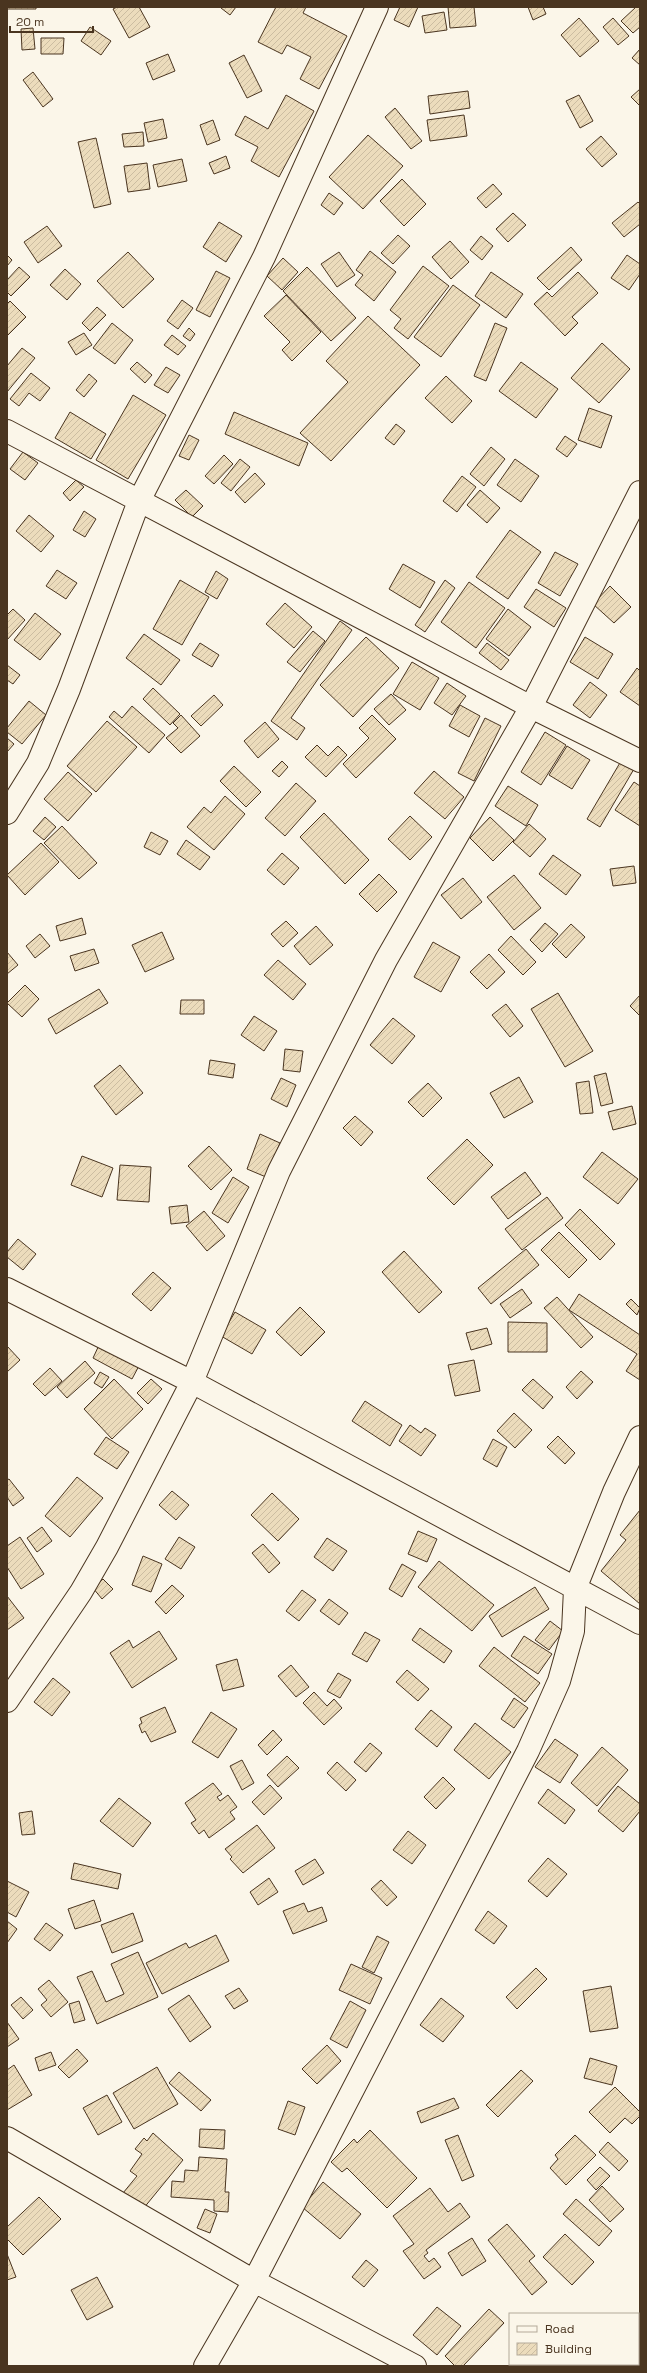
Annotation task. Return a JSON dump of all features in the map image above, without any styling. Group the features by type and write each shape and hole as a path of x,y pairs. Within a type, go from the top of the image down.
{"street":[{"path":"7,814 38,763 69,689 139,501 264,257 377,7"},
{"path":"7,431 531,707 640,761"},
{"path":"7,1701 81,1592 107,1547 192,1382 279,1171 386,960 531,707 640,492"},
{"path":"7,1289 192,1382 640,1624"},
{"path":"205,2366 254,2281 528,1751 559,1681 573,1631 575,1589 614,1492 640,1436"},
{"path":"7,2138 254,2281 415,2366"}],"building":[{"path":"7,7 36,7 36,9 7,9"},
{"path":"117,7 139,7 150,27 129,38 113,9"},
{"path":"236,7 230,15 221,8"},
{"path":"276,7 306,7 303,13 347,36 319,89 300,79 311,57 287,45 282,54 258,42"},
{"path":"400,7 418,7 409,27 394,20"},
{"path":"448,7 474,7 476,26 450,28"},
{"path":"528,7 543,7 546,14 533,20"},
{"path":"636,7 640,7 640,27 633,33 621,21"},
{"path":"444,12 447,30 425,33 422,16"},
{"path":"579,18 599,41 580,57 561,35"},
{"path":"613,18 629,36 618,45 603,27"},
{"path":"90,27 111,41 101,55 81,41"},
{"path":"33,28 35,49 22,50 21,29"},
{"path":"41,38 64,38 63,54 41,54"},
{"path":"640,49 640,65 632,58"},
{"path":"168,54 175,71 153,80 146,63"},
{"path":"244,55 262,91 247,98 229,63"},
{"path":"33,72 53,99 43,107 23,80"},
{"path":"640,89 640,106 631,97"},
{"path":"468,91 470,108 430,114 428,96"},
{"path":"286,95 314,111 279,177 251,161 258,147 235,135 245,116 268,129"},
{"path":"579,95 593,121 580,128 566,101"},
{"path":"395,108 422,141 411,149 385,117"},
{"path":"464,115 467,136 430,141 427,120"},
{"path":"163,119 167,138 148,142 144,123"},
{"path":"213,120 220,140 207,145 200,125"},
{"path":"143,132 144,146 124,147 122,134"},
{"path":"368,135 403,166 363,209 329,177"},
{"path":"601,136 617,154 602,167 586,149"},
{"path":"96,138 111,204 94,208 78,142"},
{"path":"226,156 230,168 214,174 209,163"},
{"path":"182,159 187,181 158,187 153,165"},
{"path":"147,163 150,189 128,192 124,166"},
{"path":"402,179 426,204 404,226 380,201"},
{"path":"493,184 502,194 486,208 477,198"},
{"path":"329,193 343,203 334,215 321,205"},
{"path":"638,202 640,204 640,224 624,237 612,223"},
{"path":"513,213 526,225 508,242 496,229"},
{"path":"219,222 242,236 226,262 203,247"},
{"path":"47,226 62,246 38,263 24,242"},
{"path":"398,235 410,246 393,264 381,253"},
{"path":"481,236 493,246 482,260 470,250"},
{"path":"450,241 469,262 451,279 432,257"},
{"path":"571,247 582,260 549,290 537,278"},
{"path":"370,251 396,272 374,301 355,285 363,275 356,270"},
{"path":"128,252 154,279 123,308 97,281"},
{"path":"339,252 355,275 337,287 321,264"},
{"path":"7,255 12,260 7,266"},
{"path":"627,255 640,264 640,274 629,290 611,278"},
{"path":"283,258 298,272 282,290 267,276"},
{"path":"423,266 449,286 408,339 394,328 401,319 390,310"},
{"path":"19,267 30,277 11,296 7,292 7,280"},
{"path":"307,267 356,318 331,341 283,291"},
{"path":"65,269 81,284 67,300 50,285"},
{"path":"216,271 230,278 210,317 196,310"},
{"path":"491,272 523,294 506,318 475,296"},
{"path":"578,272 598,293 572,317 578,323 565,336 534,304 547,292 552,297"},
{"path":"453,285 480,305 441,357 414,337"},
{"path":"286,295 321,332 292,361 282,350 290,342 264,316"},
{"path":"182,300 193,308 178,329 167,321"},
{"path":"10,301 26,317 7,336 7,304"},
{"path":"97,307 106,315 90,331 82,323"},
{"path":"368,316 420,365 331,461 300,433 348,382 326,361"},
{"path":"112,323 133,340 115,364 93,348"},
{"path":"495,323 507,328 486,381 474,376"},
{"path":"189,328 195,334 190,341 183,336"},
{"path":"84,333 92,345 76,355 68,342"},
{"path":"172,335 186,346 178,355 164,345"},
{"path":"602,343 630,369 599,403 571,378"},
{"path":"22,348 35,358 7,392 7,366"},
{"path":"137,362 152,375 145,383 130,369"},
{"path":"521,362 558,389 536,418 499,391"},
{"path":"166,367 180,375 168,393 154,385"},
{"path":"31,373 50,388 40,401 29,393 19,406 10,399"},
{"path":"89,374 97,381 84,397 76,390"},
{"path":"446,376 472,401 452,423 425,398"},
{"path":"133,395 166,415 128,479 96,460"},
{"path":"589,408 612,416 601,448 578,440"},
{"path":"70,412 106,434 91,459 55,438"},
{"path":"234,412 308,443 299,466 225,434"},
{"path":"396,424 405,431 394,445 385,438"},
{"path":"189,435 199,440 189,460 179,456"},
{"path":"565,436 577,444 567,457 556,449"},
{"path":"491,447 505,459 484,486 470,474"},
{"path":"23,452 38,463 25,480 10,469"},
{"path":"224,455 233,464 214,484 205,476"},
{"path":"240,459 250,467 231,491 221,483"},
{"path":"515,459 539,476 521,502 497,485"},
{"path":"255,473 265,484 245,503 235,492"},
{"path":"462,476 476,487 457,512 443,501"},
{"path":"76,480 84,487 70,501 63,493"},
{"path":"186,490 203,506 192,517 175,500"},
{"path":"480,490 500,508 487,523 467,505"},
{"path":"84,511 96,519 85,537 73,530"},
{"path":"29,515 54,536 41,552 16,531"},
{"path":"510,530 541,552 508,599 476,577"},
{"path":"555,552 578,564 560,596 538,583"},
{"path":"403,564 435,582 420,608 389,589"},
{"path":"57,570 77,583 66,599 46,586"},
{"path":"216,571 228,579 217,599 205,592"},
{"path":"180,580 209,597 182,645 153,629"},
{"path":"445,580 455,588 425,632 415,625"},
{"path":"469,582 505,608 476,648 441,622"},
{"path":"610,586 631,607 614,623 593,604"},
{"path":"536,589 566,608 554,627 524,607"},
{"path":"285,603 312,627 294,648 266,624"},
{"path":"13,609 25,620 7,640 7,615"},
{"path":"508,609 531,627 509,656 486,639"},
{"path":"35,613 61,634 40,660 14,640"},
{"path":"340,621 352,630 291,718 305,728 297,740 271,721"},
{"path":"313,631 325,641 300,672 287,662"},
{"path":"144,634 180,660 161,685 126,658"},
{"path":"366,637 399,668 353,717 320,685"},
{"path":"585,637 613,654 598,679 570,662"},
{"path":"200,643 219,655 212,667 192,655"},
{"path":"487,643 509,660 501,670 479,653"},
{"path":"412,662 439,678 420,710 393,694"},
{"path":"7,665 20,675 13,684 7,680"},
{"path":"637,668 640,671 640,706 620,692"},
{"path":"590,682 607,695 590,718 573,705"},
{"path":"447,683 466,696 452,715 434,703"},
{"path":"153,688 180,714 170,725 143,699"},
{"path":"391,694 406,710 389,725 374,709"},
{"path":"214,695 223,705 201,726 191,716"},
{"path":"29,701 46,715 22,744 7,732 7,728"},
{"path":"460,705 480,716 469,737 449,726"},
{"path":"132,706 165,735 149,753 109,717 114,711 122,718"},
{"path":"181,715 200,736 181,753 166,738 178,728 173,723"},
{"path":"372,715 396,739 356,778 343,764 369,738 359,728"},
{"path":"485,718 501,726 474,781 458,773"},
{"path":"107,721 137,747 96,792 67,766"},
{"path":"265,722 279,739 258,758 244,741"},
{"path":"545,732 566,745 541,785 521,772"},
{"path":"7,738 14,744 7,752"},
{"path":"317,745 328,756 338,746 347,755 326,777 305,757"},
{"path":"567,746 590,760 572,789 549,775"},
{"path":"282,761 288,767 279,777 272,771"},
{"path":"621,761 634,769 600,827 587,819"},
{"path":"234,766 261,792 246,807 220,781"},
{"path":"434,771 464,797 445,819 414,793"},
{"path":"68,772 92,794 68,821 44,799"},
{"path":"634,782 640,786 640,826 615,810"},
{"path":"296,783 316,801 285,836 265,818"},
{"path":"508,786 538,805 526,826 495,806"},
{"path":"225,796 245,814 214,850 187,827 204,807 211,813"},
{"path":"324,813 369,860 345,884 300,837"},
{"path":"410,816 432,837 410,860 388,839"},
{"path":"45,817 56,827 44,840 33,831"},
{"path":"490,817 514,840 493,861 470,838"},
{"path":"529,824 546,839 530,857 513,842"},
{"path":"62,826 97,863 79,879 44,843"},
{"path":"151,832 168,841 160,855 144,847"},
{"path":"186,840 210,857 200,870 177,854"},
{"path":"41,843 59,862 25,895 7,875"},
{"path":"282,853 299,868 284,885 267,870"},
{"path":"553,855 581,875 566,895 539,874"},
{"path":"634,866 636,883 613,886 610,869"},
{"path":"379,874 397,892 377,912 359,894"},
{"path":"514,875 541,908 514,930 487,897"},
{"path":"463,878 482,902 461,919 441,895"},
{"path":"82,918 86,934 60,941 56,926"},
{"path":"286,921 298,933 283,947 271,934"},
{"path":"545,923 558,934 542,952 530,940"},
{"path":"571,924 585,937 566,958 552,944"},
{"path":"316,926 333,945 310,965 294,946"},
{"path":"162,932 174,959 145,972 132,945"},
{"path":"40,934 50,946 35,958 26,946"},
{"path":"511,936 536,962 523,975 498,950"},
{"path":"433,942 460,957 441,992 414,977"},
{"path":"94,949 99,963 75,971 70,956"},
{"path":"7,952 18,965 7,974"},
{"path":"489,954 505,972 487,989 470,972"},
{"path":"278,960 306,984 293,1000 264,975"},
{"path":"25,985 39,999 22,1017 7,1003"},
{"path":"99,989 108,1003 56,1034 48,1019"},
{"path":"558,993 593,1051 565,1067 531,1009"},
{"path":"640,995 640,1016 630,1006"},
{"path":"181,1000 204,1000 204,1014 180,1014"},
{"path":"506,1004 523,1026 510,1037 492,1015"},
{"path":"254,1016 277,1031 264,1051 241,1035"},
{"path":"393,1018 415,1036 392,1064 370,1045"},
{"path":"285,1049 303,1051 300,1072 283,1070"},
{"path":"210,1060 235,1064 233,1078 208,1074"},
{"path":"120,1065 143,1093 116,1115 94,1086"},
{"path":"606,1073 613,1103 601,1106 594,1076"},
{"path":"519,1077 533,1102 504,1118 490,1093"},
{"path":"281,1078 296,1085 287,1107 271,1099"},
{"path":"589,1081 593,1113 580,1114 576,1083"},
{"path":"428,1083 442,1098 423,1117 408,1102"},
{"path":"632,1106 636,1124 613,1130 608,1112"},
{"path":"355,1116 373,1132 361,1146 343,1128"},
{"path":"260,1134 280,1143 266,1177 247,1169"},
{"path":"467,1139 493,1165 454,1205 427,1178"},
{"path":"209,1146 232,1170 211,1190 188,1166"},
{"path":"602,1152 638,1179 618,1204 583,1177"},
{"path":"82,1156 113,1168 102,1197 71,1185"},
{"path":"120,1165 151,1167 149,1202 117,1200"},
{"path":"525,1172 541,1194 508,1219 491,1197"},
{"path":"233,1177 249,1187 228,1223 212,1213"},
{"path":"547,1197 563,1218 522,1250 505,1229"},
{"path":"187,1205 189,1222 171,1224 169,1207"},
{"path":"580,1209 615,1244 600,1260 565,1225"},
{"path":"204,1211 225,1236 207,1251 186,1226"},
{"path":"559,1232 587,1260 569,1278 541,1250"},
{"path":"18,1239 36,1254 23,1270 7,1257 7,1252"},
{"path":"526,1249 539,1265 491,1304 478,1288"},
{"path":"404,1251 442,1292 419,1313 382,1272"},
{"path":"153,1272 171,1288 151,1311 132,1294"},
{"path":"522,1289 532,1303 510,1318 500,1304"},
{"path":"579,1294 640,1335 640,1380 626,1371 637,1354 569,1310"},
{"path":"557,1297 593,1337 581,1348 544,1308"},
{"path":"631,1299 640,1308 637,1315 626,1304"},
{"path":"300,1307 325,1332 301,1356 276,1332"},
{"path":"235,1312 266,1330 252,1354 221,1336"},
{"path":"508,1322 547,1323 547,1352 508,1352"},
{"path":"487,1328 492,1344 471,1350 466,1333"},
{"path":"100,1343 140,1364 132,1379 93,1358"},
{"path":"7,1346 20,1360 7,1372"},
{"path":"474,1360 480,1391 455,1396 448,1365"},
{"path":"85,1361 95,1373 67,1398 57,1387"},
{"path":"50,1368 62,1381 45,1396 33,1384"},
{"path":"581,1371 593,1382 577,1399 566,1387"},
{"path":"100,1372 109,1377 102,1388 94,1383"},
{"path":"114,1379 143,1409 112,1439 84,1409"},
{"path":"151,1379 162,1389 148,1404 137,1393"},
{"path":"533,1379 553,1397 543,1409 522,1390"},
{"path":"365,1401 402,1425 390,1446 352,1421"},
{"path":"514,1413 532,1430 515,1448 497,1431"},
{"path":"410,1425 421,1433 425,1428 436,1435 421,1456 399,1441"},
{"path":"558,1436 575,1453 565,1464 547,1447"},
{"path":"106,1437 129,1452 117,1469 94,1454"},
{"path":"493,1439 507,1447 497,1467 483,1459"},
{"path":"77,1477 103,1498 70,1537 45,1516"},
{"path":"9,1479 24,1498 13,1506 7,1497 7,1480"},
{"path":"172,1491 189,1505 176,1520 159,1505"},
{"path":"272,1493 299,1519 278,1541 251,1515"},
{"path":"640,1510 640,1604 601,1571 626,1540 620,1535"},
{"path":"42,1527 52,1541 37,1552 27,1538"},
{"path":"418,1531 437,1539 427,1562 408,1554"},
{"path":"20,1537 44,1574 21,1589 7,1567 7,1546"},
{"path":"179,1537 195,1547 181,1569 165,1559"},
{"path":"327,1538 347,1551 333,1571 314,1557"},
{"path":"263,1544 280,1563 269,1573 252,1553"},
{"path":"143,1556 162,1564 151,1592 132,1585"},
{"path":"439,1561 494,1605 472,1631 418,1587"},
{"path":"402,1564 416,1572 402,1597 389,1589"},
{"path":"103,1579 113,1589 102,1599 93,1588"},
{"path":"172,1585 184,1596 166,1614 155,1602"},
{"path":"535,1587 549,1609 502,1637 489,1616"},
{"path":"302,1590 316,1600 299,1621 286,1611"},
{"path":"7,1596 24,1618 7,1630"},
{"path":"329,1599 348,1613 339,1625 320,1611"},
{"path":"550,1621 563,1631 549,1650 535,1640"},
{"path":"420,1628 452,1651 444,1663 412,1640"},
{"path":"159,1631 177,1659 132,1688 110,1653 129,1640 133,1648"},
{"path":"365,1632 380,1640 367,1662 352,1654"},
{"path":"524,1636 552,1654 538,1674 511,1656"},
{"path":"494,1647 540,1683 525,1702 479,1666"},
{"path":"237,1659 244,1686 223,1691 216,1665"},
{"path":"291,1665 309,1687 296,1697 278,1676"},
{"path":"407,1670 429,1689 418,1701 396,1682"},
{"path":"338,1673 351,1680 340,1698 327,1691"},
{"path":"53,1678 70,1692 52,1716 34,1702"},
{"path":"314,1692 327,1706 334,1699 342,1708 324,1725 303,1703"},
{"path":"514,1698 528,1708 514,1728 501,1719"},
{"path":"165,1707 176,1732 151,1742 145,1731 142,1733 139,1725 142,1723 140,1718"},
{"path":"431,1710 452,1727 437,1747 415,1729"},
{"path":"211,1712 237,1729 218,1758 192,1742"},
{"path":"475,1723 511,1752 489,1779 454,1750"},
{"path":"273,1730 282,1740 267,1755 258,1745"},
{"path":"555,1739 578,1755 560,1783 535,1767"},
{"path":"370,1743 382,1753 366,1772 354,1762"},
{"path":"602,1747 628,1770 597,1806 571,1783"},
{"path":"287,1756 299,1768 278,1787 267,1775"},
{"path":"242,1760 254,1783 242,1790 230,1766"},
{"path":"337,1762 356,1780 346,1791 327,1773"},
{"path":"443,1777 455,1789 436,1809 424,1797"},
{"path":"213,1783 222,1794 217,1797 220,1801 228,1795 237,1807 230,1812 235,1819 209,1838 204,1830 199,1834 191,1823 196,1820 185,1803"},
{"path":"270,1785 282,1798 264,1815 252,1802"},
{"path":"618,1786 640,1804 640,1811 623,1832 598,1811"},
{"path":"548,1789 575,1810 565,1824 538,1803"},
{"path":"119,1798 151,1823 133,1847 100,1821"},
{"path":"32,1811 35,1834 22,1835 19,1813"},
{"path":"257,1825 275,1848 243,1873 230,1859 232,1857 225,1849"},
{"path":"408,1831 426,1845 412,1864 393,1850"},
{"path":"548,1858 567,1874 547,1897 528,1881"},
{"path":"315,1859 324,1873 303,1885 295,1871"},
{"path":"74,1863 121,1874 118,1889 71,1879"},
{"path":"269,1878 278,1892 258,1905 250,1892"},
{"path":"381,1880 397,1897 387,1906 371,1889"},
{"path":"7,1881 29,1892 16,1917 7,1912"},
{"path":"94,1900 101,1921 75,1929 68,1909"},
{"path":"304,1903 308,1912 322,1907 327,1921 293,1934 283,1911"},
{"path":"488,1911 507,1926 494,1944 475,1930"},
{"path":"133,1913 143,1941 112,1953 101,1925"},
{"path":"7,1921 17,1929 7,1943"},
{"path":"46,1923 63,1935 50,1951 34,1939"},
{"path":"216,1935 229,1961 162,1994 146,1963 186,1943 189,1948"},
{"path":"377,1936 389,1942 374,1973 362,1967"},
{"path":"138,1952 158,1997 97,2024 77,1977 92,1971 106,2002 124,1994 111,1964"},
{"path":"351,1964 382,1978 370,2004 339,1990"},
{"path":"536,1968 547,1979 517,2009 506,1997"},
{"path":"49,1980 68,2002 51,2017 41,2005 47,2000 38,1989"},
{"path":"611,1986 618,2028 590,2032 583,1991"},
{"path":"239,1988 248,2001 234,2009 225,1996"},
{"path":"189,1995 211,2027 190,2042 168,2009"},
{"path":"21,1997 33,2010 23,2019 11,2005"},
{"path":"441,1998 464,2016 443,2042 420,2025"},
{"path":"79,2001 85,2020 74,2023 69,2004"},
{"path":"350,2001 366,2010 347,2048 330,2039"},
{"path":"7,2022 19,2039 7,2047"},
{"path":"327,2045 341,2061 317,2084 302,2069"},
{"path":"77,2049 88,2061 69,2078 58,2067"},
{"path":"51,2052 56,2065 39,2071 35,2058"},
{"path":"590,2058 617,2066 612,2085 584,2078"},
{"path":"14,2065 32,2095 7,2110 7,2070"},
{"path":"157,2067 178,2104 134,2129 113,2093"},
{"path":"521,2070 533,2081 498,2117 486,2105"},
{"path":"179,2072 211,2100 201,2111 169,2083"},
{"path":"615,2087 640,2112 640,2116 632,2124 625,2118 610,2133 589,2112"},
{"path":"107,2095 122,2122 98,2135 83,2108"},
{"path":"454,2098 459,2108 421,2123 417,2112"},
{"path":"288,2101 305,2107 295,2135 278,2129"},
{"path":"200,2129 225,2130 224,2149 199,2147"},
{"path":"370,2130 417,2178 387,2208 347,2168 342,2172 331,2162 354,2139 357,2143"},
{"path":"153,2133 183,2160 143,2209 123,2193 137,2176 130,2171 142,2154 135,2149 144,2138 147,2141"},
{"path":"458,2135 474,2176 462,2181 445,2140"},
{"path":"575,2135 596,2155 566,2185 550,2168 558,2159 555,2155"},
{"path":"608,2142 628,2161 619,2171 599,2152"},
{"path":"199,2157 227,2159 225,2192 229,2192 228,2212 214,2211 214,2200 171,2197 172,2181 184,2182 185,2170 198,2171"},
{"path":"600,2167 610,2176 596,2190 587,2180"},
{"path":"323,2182 361,2214 340,2239 302,2207"},
{"path":"602,2186 624,2209 610,2222 589,2200"},
{"path":"430,2188 448,2212 460,2203 470,2217 426,2250 428,2253 424,2256 429,2262 434,2258 441,2267 424,2279 403,2251 414,2244 393,2216"},
{"path":"39,2197 61,2219 23,2255 7,2239 7,2227"},
{"path":"576,2199 612,2231 599,2246 563,2214"},
{"path":"205,2209 217,2214 210,2233 197,2228"},
{"path":"507,2224 535,2256 529,2261 547,2282 532,2295 488,2240"},
{"path":"565,2234 594,2262 572,2285 543,2257"},
{"path":"472,2238 486,2261 462,2276 448,2253"},
{"path":"7,2254 16,2277 7,2280"},
{"path":"366,2260 378,2270 364,2287 352,2277"},
{"path":"97,2277 113,2307 87,2320 71,2290"},
{"path":"437,2307 461,2326 437,2355 413,2335"},
{"path":"489,2309 504,2323 463,2366 455,2366 445,2356"}]}
